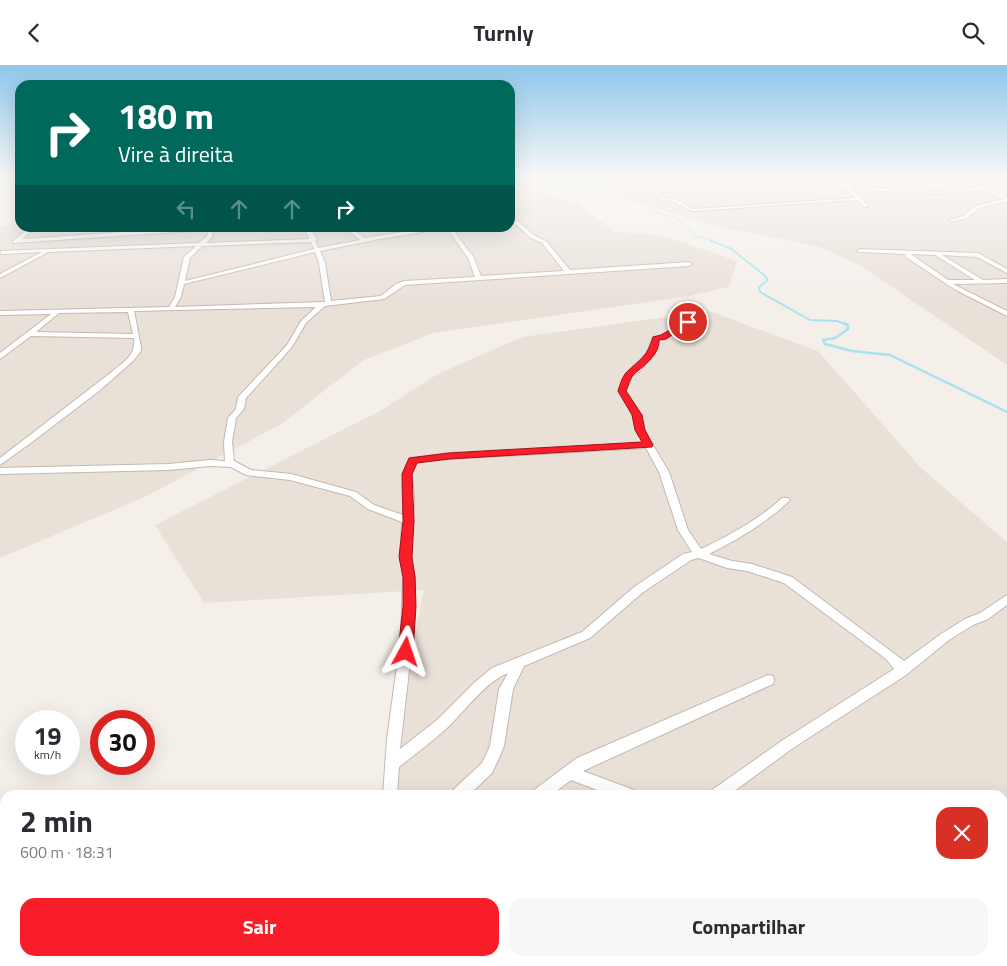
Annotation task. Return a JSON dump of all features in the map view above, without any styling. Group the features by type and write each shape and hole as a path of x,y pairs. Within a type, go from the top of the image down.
{"street":[{"path":"515,222 530,235 544,242 569,273"},
{"path":"1,253 28,232"},
{"path":"17,241 150,232"},
{"path":"172,307 178,297 187,257 210,235 210,232"},
{"path":"310,232 319,251 325,304"},
{"path":"352,232 365,241"},
{"path":"182,283 408,232"},
{"path":"451,232 471,258 478,279"},
{"path":"0,276 74,237"},
{"path":"1,253 314,240"},
{"path":"860,251 978,255 1007,271"},
{"path":"908,253 908,256 921,267 1007,314"},
{"path":"937,254 982,281"},
{"path":"0,313 325,304 382,297 388,295 400,284 404,283 689,264"},
{"path":"947,282 1007,281"},
{"path":"233,465 229,456 228,442 232,418 240,409 242,397 290,346 303,323 325,304"},
{"path":"993,307 1007,306"},
{"path":"0,462 129,361 136,352 138,341 135,336 131,310"},
{"path":"0,357 58,311"},
{"path":"700,316 663,337 656,338 656,346 645,361 637,367 638,369 626,379 623,395 637,415 640,430 664,473 683,530 699,554 731,565 748,567 788,580 890,656 900,665 901,671"},
{"path":"31,334 52,336 135,336"},
{"path":"10,349 52,336"},
{"path":"390,790 407,636 409,577 406,557 409,521 407,474 413,461 449,456 648,445"},
{"path":"0,471 168,467 210,463 233,465 249,473 300,479 353,494 372,507 409,521"},
{"path":"392,764 442,724 497,672 586,635 651,581 687,557 699,554 732,538 770,513 785,500"},
{"path":"724,790 795,740 901,671 945,637 984,616 1007,599"},
{"path":"464,790 488,768 497,746 506,689 520,661"},
{"path":"544,790 582,763 768,680"},
{"path":"570,773 616,790"}],"shaded area":[{"path":"515,220 599,220 615,232 661,235 737,261 729,287 690,296 433,333 364,360 281,424 147,496 0,558 0,226 15,224 15,232 515,232"},
{"path":"698,220 1007,220 1007,365 861,266 820,247 726,228"},
{"path":"709,311 818,351 921,468 1007,542 1007,790 382,790 424,590 204,603 155,525 380,411 438,374 522,337"}],"waterway":[{"path":"679,220 695,235 715,242"},
{"path":"711,241 730,248 764,275 768,280 759,287 760,292 810,320 837,321 847,325"},
{"path":"844,323 848,325 848,329 835,338 823,340 825,344 852,351 890,355 1007,412"}],"route":[{"path":"406,652 409,606 409,577 406,557 406,537 409,521 407,474 413,461 449,456 648,445 640,430 637,415 622,391 629,375 638,369 637,367 645,361 647,355 656,346 656,338 663,337 683,327 688,322"}]}
